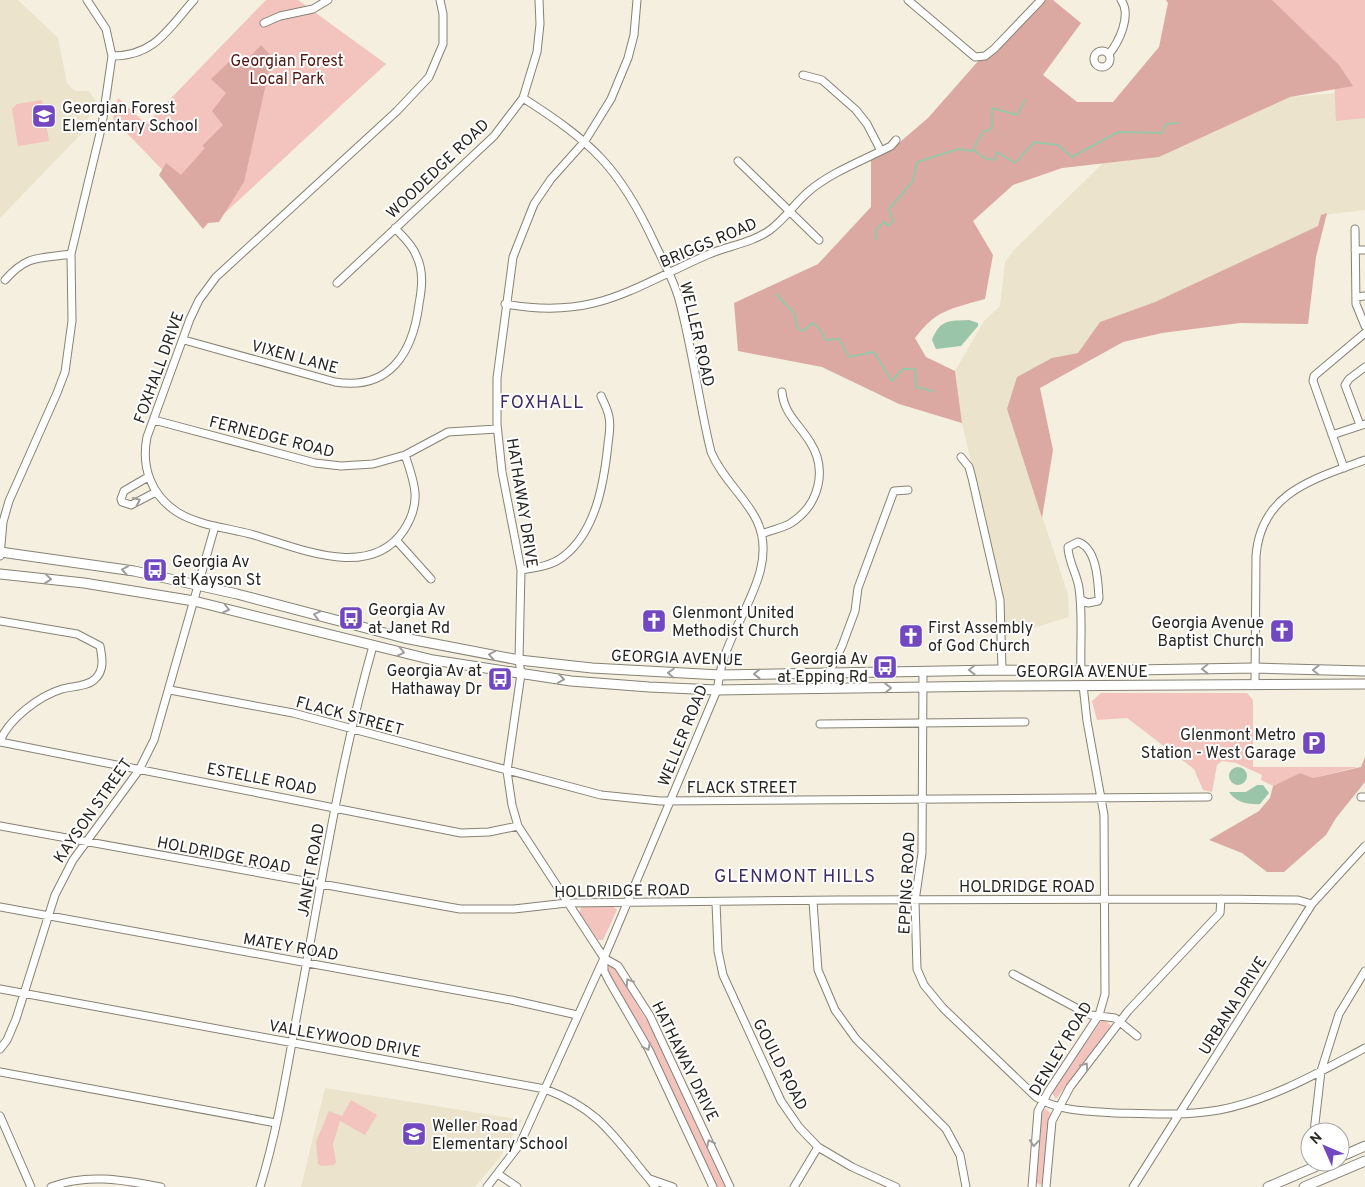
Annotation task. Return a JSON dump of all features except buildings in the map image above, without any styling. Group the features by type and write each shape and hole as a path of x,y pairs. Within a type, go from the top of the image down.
{"main road":[{"name":"GEORGIA AVENUE","path":"0,554 134,571 199,585 404,638 519,660 592,668 720,675 1254,668 1365,671"},
{"name":"GEORGIA AVENUE","path":"0,574 84,583 194,601 433,660 521,674 629,686 717,690 1365,684"},
{"path":"1350,1153 1365,1146"},
{"path":"1304,1187 1365,1161"},
{"path":"1268,1187 1300,1171"}],"street":[{"path":"0,554 3,522 9,501 58,393 65,372 72,321 71,254 102,125 112,56 106,29 87,0"},
{"path":"112,56 131,56 151,47 194,0"},
{"path":"264,23 280,16 313,9 328,0"},
{"name":"FOXHALL DRIVE","path":"397,541 367,556 345,558 215,526 177,512 156,492 148,477 145,448 190,319 199,300 216,277 397,111 429,77 438,61 443,44 443,14 440,0"},
{"name":"WOODEDGE ROAD","path":"337,282 494,136 523,98 537,52 540,24 539,0"},
{"name":"HATHAWAY DRIVE","path":"637,0 634,35 622,74 605,109 585,141 551,179 534,204 513,257 505,304 497,378 497,429 520,570 519,660 521,674 507,771 512,805 518,826 604,958 618,966 650,1016 730,1187"},
{"path":"908,0 975,57 986,56 1041,0"},
{"path":"1109,54 1116,47 1123,26 1125,12 1121,0"},
{"path":"803,75 822,80 856,110 867,124 881,151"},
{"name":"WELLER ROAD","path":"487,1187 520,1144 577,1014 604,958 717,690 723,660 763,562 764,551 762,534 750,509 727,482 711,452 681,305 669,273 629,192 608,164 585,141 566,125 523,98"},
{"name":"BRIGGS ROAD","path":"505,304 550,310 587,306 616,297 708,254 761,235 771,229 808,192 825,180 891,146 896,140"},
{"path":"738,161 819,240"},
{"name":"VIXEN LANE","path":"184,340 335,382 347,383 376,378 395,365 411,342 416,328 422,289 421,268 416,254 394,228"},
{"path":"1355,229 1357,309 1365,326"},
{"path":"1355,250 1365,250"},
{"path":"6,280 18,265 29,260 71,254"},
{"path":"1356,297 1365,296"},
{"path":"1344,468 1313,382 1314,376 1365,333"},
{"path":"1332,435 1363,424 1345,385 1349,379 1365,367"},
{"path":"762,534 789,524 802,515 815,498 819,483 820,471 815,450 786,410 782,392"},
{"path":"520,570 543,567 562,558 574,547 585,532 596,504 606,468 609,417 601,396"},
{"name":"FERNEDGE ROAD","path":"154,420 315,463 342,466 374,464 405,455 448,432 497,429"},
{"path":"405,455 416,485 416,503 411,519 397,541 431,579"},
{"path":"961,457 969,467 1000,600 1002,670"},
{"path":"1255,685 1256,556 1257,537 1262,525 1274,508 1299,487 1315,478 1365,460"},
{"path":"148,477 124,491 121,494 122,502 131,505 156,492"},
{"path":"829,673 842,646 854,611 858,588 894,491 908,490"},
{"name":"KAYSON STREET","path":"0,1049 13,1026 48,916 63,876 139,770 154,740 170,690 215,526"},
{"path":"1081,600 1088,603 1098,601 1099,598 1097,574 1093,562 1087,548 1078,542 1068,547 1068,553 1079,586 1081,600 1081,670"},
{"path":"0,621 88,638 100,646 103,661 101,671 95,679 86,684 60,690 25,710 12,721 0,741"},
{"name":"JANET ROAD","path":"260,1187 276,1123 351,729 373,646"},
{"name":"EPPING ROAD","path":"923,671 922,853 915,901 917,962 924,985 943,1008 1023,1086 1043,1101 1075,1111 1164,1115 1217,1110 1252,1102 1282,1090 1365,1048"},
{"name":"DENLEY ROAD","path":"1032,1187 1034,1137 1038,1111 1099,1015 1105,994 1102,797 1087,721 1083,686"},
{"name":"FLACK STREET","path":"170,690 293,713 601,795 670,801 1208,797"},
{"path":"820,724 1025,722"},
{"name":"ESTELLE ROAD","path":"0,741 461,833 489,832 518,826"},
{"name":"HOLDRIDGE ROAD","path":"0,826 321,886 460,909 514,909 567,903 627,902 1221,899 1298,900 1312,904"},
{"name":"URBANA DRIVE","path":"1133,1187 1312,904 1365,846"},
{"name":"DENLEY ROAD","path":"1046,1187 1052,1121 1058,1106 1095,1052 1121,1021 1220,913 1221,899"},
{"path":"814,902 818,970 834,1010 856,1039 946,1129 956,1143 966,1187"},
{"name":"GOULD ROAD","path":"716,903 718,951 723,975 780,1101 798,1126 818,1147 852,1167 896,1187"},
{"name":"MATEY ROAD","path":"0,907 511,1000 577,1014"},
{"name":"HATHAWAY DRIVE","path":"604,958 604,971 645,1043 713,1187"},
{"path":"1315,1122 1321,1071 1339,1014 1365,971"},
{"path":"1013,974 1082,1011 1121,1021 1136,1036"},
{"name":"VALLEYWOOD DRIVE","path":"0,989 545,1089 569,1099 599,1118 618,1138 655,1187"},
{"path":"0,1072 276,1123"},
{"path":"0,1116 31,1187"},
{"path":"794,1187 818,1147"},
{"path":"498,1174 517,1187"},
{"path":"51,1187 83,1179 100,1178 161,1187"},
{"path":"650,1179 673,1187"}],"shaded area":[{"name":"Georgian Forest Elementary School","path":"0,0 18,0 58,38 67,83 75,91 89,91 95,100 83,132 0,218"},
{"path":"1041,0 1053,0 1081,23 1043,75 1077,102 1113,102 1159,47 1168,3 1166,0 1272,0 1339,65 1353,86 1290,97 1159,157 1062,168 1013,185 973,221 993,255 985,299 946,311 930,321 915,338 926,357 955,371 962,423 899,404 822,367 738,351 734,303 818,264 871,207 871,160 900,142 928,118 980,59"},
{"path":"261,45 272,57 244,182 219,222 208,223 203,229 159,175 166,163 181,175 205,148 202,146 223,125 212,111 226,93 211,79 231,60 246,61"},
{"path":"1338,93 1365,100 1365,210 1322,215 1319,226 1155,302 1100,322 1078,353 1052,358 1007,409 1068,595 1069,617 1004,637 1001,592 962,423 955,371 984,321 1000,306 1005,262 1013,251 1103,163 1159,157 1290,97"},
{"path":"1327,213 1316,257 1308,324 1240,323 1162,333 1123,342 1040,388 1053,450 1042,518 1007,409 1017,377 1052,358 1078,353 1100,322 1155,302 1318,226 1321,215"},
{"path":"969,320 978,323 978,326 961,346 936,349 932,340 938,328 946,322"},
{"path":"1365,757 1365,782 1336,818 1326,835 1284,872 1267,872 1242,853 1209,840 1259,811 1270,798 1273,786 1300,773 1313,778 1361,767"},
{"path":"1238,767 1244,770 1247,776 1244,782 1238,785 1232,782 1229,776 1232,770"},
{"path":"1257,785 1263,785 1269,793 1260,804 1243,802 1229,792 1246,792"},
{"name":"Weller Road Elementary School","path":"325,1088 522,1120 501,1156 475,1187 301,1187"}],"green space":[{"name":"Georgian Forest Local Park","path":"266,0 298,0 386,64 214,223 113,119 118,98 146,124"},
{"path":"1249,0 1365,0 1365,118 1336,121 1334,79"},
{"path":"42,100 49,141 18,146 12,109 17,104"},
{"path":"1101,693 1247,693 1253,700 1253,767 1358,767 1313,778 1300,773 1273,786 1261,780 1262,775 1236,763 1222,761 1217,765 1212,792 1203,790 1194,769 1127,718 1097,720 1092,701"},
{"path":"582,906 613,906 617,910 603,940 598,940 579,912"},
{"path":"610,965 616,969 656,1036 726,1184 725,1187 717,1187 645,1035 607,971"},
{"path":"1103,1018 1111,1026 1056,1099 1052,1093 1053,1090"},
{"path":"351,1100 377,1115 365,1135 340,1121 333,1144 336,1162 334,1165 321,1166 318,1164 316,1142 329,1111 342,1116"},
{"path":"1045,1109 1051,1113 1043,1183 1040,1185 1035,1182 1035,1155 1041,1113"}],"waterway":[{"path":"876,239 876,229 884,222 888,226 893,221 889,209 913,181 917,162 958,149 972,151 983,132 992,128 992,108 1017,115 1025,100"},
{"path":"973,149 984,158 994,160 997,152 1015,163 1034,142 1058,145 1072,157 1118,132 1162,133 1166,124 1178,123"},
{"path":"776,294 794,313 797,328 803,331 812,323 818,327 826,340 839,339 849,357 874,352 892,381 902,369 915,369 916,387 933,391"}],"place":[{"name":"Georgian Forest Elementary School","path":"44,116"},
{"name":"Georgia Av at Kayson St","path":"155,570"},
{"name":"Georgia Av at Janet Rd","path":"351,618"},
{"name":"Glenmont United Methodist Church","path":"654,621"},
{"name":"Georgia Avenue Baptist Church","path":"1282,631"},
{"name":"First Assembly of God Church","path":"911,636"},
{"name":"Georgia Av at Epping Rd","path":"885,667"},
{"name":"Georgia Av at Hathaway Dr","path":"500,679"},
{"name":"Glenmont Metro Station - West Garage","path":"1314,743"},
{"name":"Weller Road Elementary School","path":"414,1134"}],"district":[{"name":"FOXHALL","path":"542,402"},
{"name":"GLENMONT HILLS","path":"795,876"}]}
